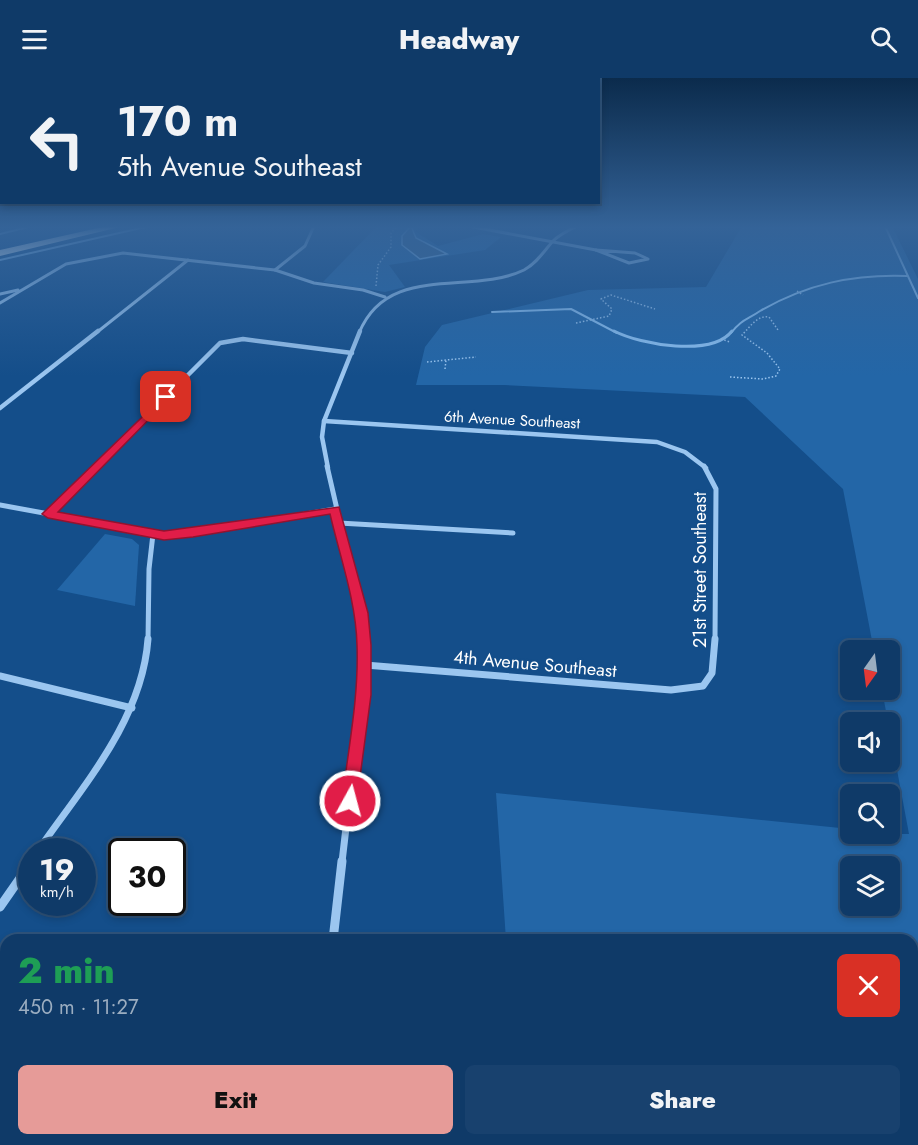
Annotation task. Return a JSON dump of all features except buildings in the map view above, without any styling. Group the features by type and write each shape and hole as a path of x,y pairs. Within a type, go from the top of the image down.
{"street":[{"path":"0,303 44,276"},
{"path":"0,408 169,276"},
{"path":"291,276 314,284 370,292 385,297"},
{"path":"334,934 365,665 361,613 335,509 322,437 324,421 368,312 385,297 422,288 498,276"},
{"path":"0,294 24,288"},
{"path":"48,514 216,347 227,340 243,339 352,353"},
{"name":"6th Avenue Southeast","path":"324,421 649,441 676,448 695,458"},
{"name":"21st Street Southeast","path":"695,458 710,472 717,494 715,658 712,673 703,686"},
{"path":"0,505 153,534 193,533 335,509"},
{"path":"339,524 366,523 513,533"},
{"path":"46,838 132,708 145,663 153,534"},
{"name":"4th Avenue Southeast","path":"365,665 671,690 703,686"},
{"path":"0,676 132,708"},
{"path":"0,907 18,881"}],"path":[{"path":"370,292 377,284 377,276"},
{"path":"797,291 803,295"},
{"path":"576,323 590,322 611,314 612,309 602,299 611,296 655,309"},
{"path":"730,377 763,379 776,376 780,369 776,361 742,335 756,320 765,316 770,317 778,330"},
{"path":"722,339 730,342"},
{"path":"427,362 467,360 476,357"},
{"path":"445,369 446,360"}],"shaded area":[{"path":"329,276 397,276 405,287 385,292 323,282"},
{"path":"713,276 916,276 918,934 506,934 496,793 840,828 840,844 900,844 900,834 909,834 897,772 900,772 900,712 886,712 884,700 900,700 900,640 872,640 843,489 745,397 504,385 416,385 425,347 442,325 588,290 706,287"},
{"path":"105,534 132,539 139,545 135,606 57,590"}],"waterway":[{"path":"731,333 742,322 760,311 813,288 849,279 907,276"},
{"path":"908,276 918,298"},
{"path":"492,312 571,309 617,333"},
{"path":"614,331 641,341 676,346 709,344 722,339 732,331"}],"route":[{"path":"166,397 48,514 153,534 177,535 335,509 361,613 364,645 363,695 350,801"}]}
